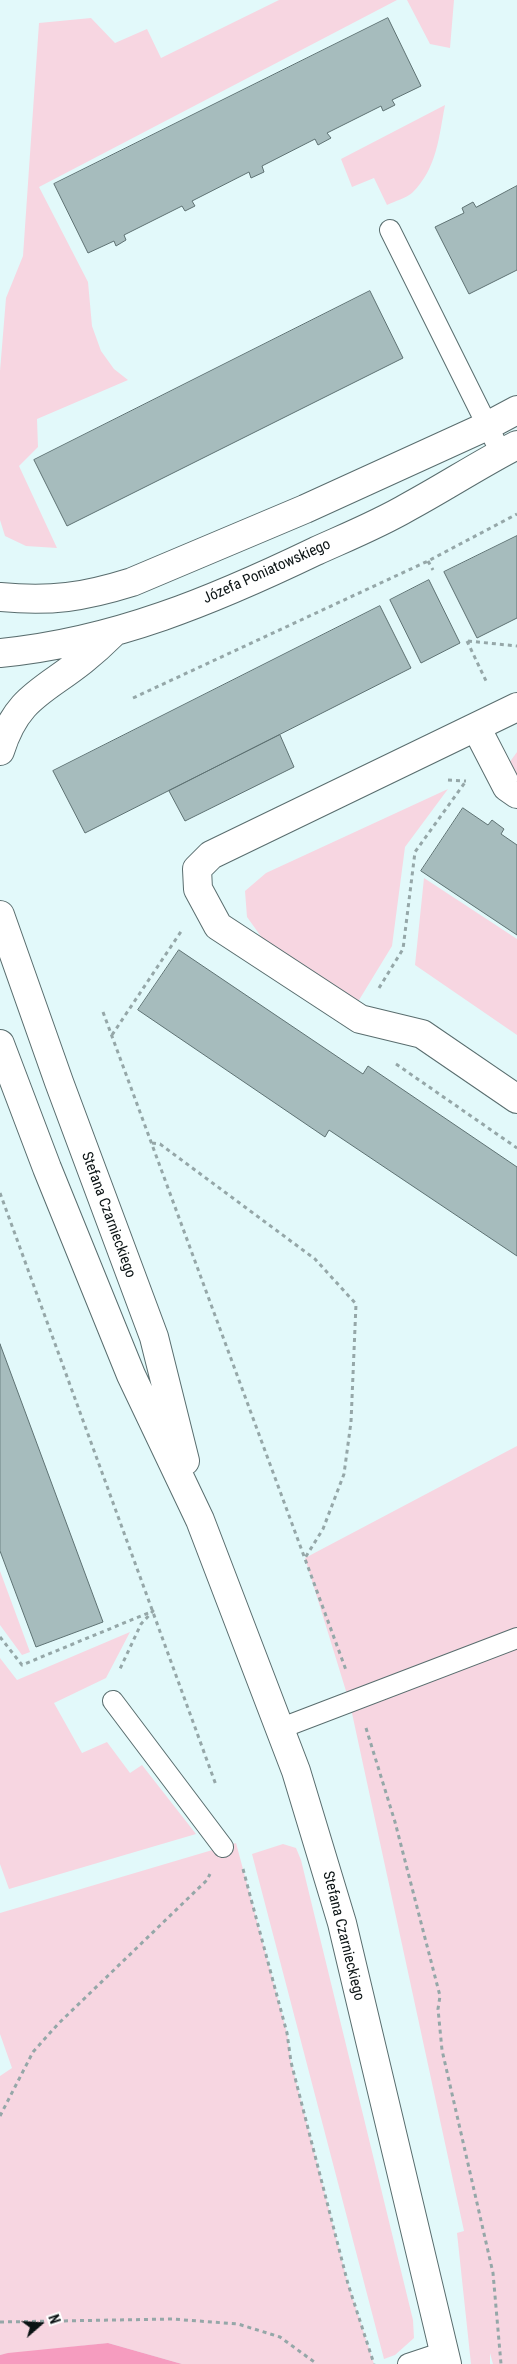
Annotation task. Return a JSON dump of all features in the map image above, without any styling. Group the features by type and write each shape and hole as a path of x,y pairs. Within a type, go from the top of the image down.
{"street":[{"path":"0,596 31,600 62,599 106,590 132,582 270,524 487,426 517,410"},
{"name":"Józefa Poniatowskiego","path":"0,653 44,648 115,632 170,615 290,564 406,508 509,449"},
{"path":"0,751 16,714 37,692 84,660 115,632"},
{"path":"517,707 211,854 197,869 198,889 218,926 360,1019 422,1034 517,1098"},
{"path":"476,726 507,787 517,794"},
{"name":"Stefana Czarnieckiego","path":"0,915 59,1082 154,1337 200,1520"},
{"name":"Stefana Czarnieckiego","path":"0,1044 47,1168 131,1375 200,1520 296,1771 342,1923 446,2358"}],"lane":[{"path":"390,230 487,426 509,449"},
{"path":"279,1729 357,1701 517,1638"},
{"path":"113,1701 223,1847"},
{"path":"408,2364 446,2358"}],"path":[{"path":"133,698 428,561 517,514"},
{"path":"428,561 433,570"},
{"path":"467,641 517,646"},
{"path":"445,780 466,781 474,784"},
{"path":"360,1019 403,948 414,852 466,781"},
{"path":"112,1036 180,933 206,904"},
{"path":"103,1012 357,1701 395,1822 440,1996 438,2009 442,2050 493,2273 501,2364"},
{"path":"151,1143 160,1144 315,1259 356,1304 352,1422 344,1474 323,1529 305,1558"},
{"path":"0,1637 22,1665 153,1611 141,1624 111,1688 113,1701"},
{"path":"0,2116 33,2052 58,2024 206,1880 223,1847"},
{"path":"0,2322 172,2319 238,2324 280,2337 317,2364"}],"shaded area":[{"path":"279,0 397,0 39,187 88,282 92,326 101,351 114,369 128,380 37,419 38,447 19,466 57,548 26,546 5,536 0,520 0,371 6,298 23,256 39,23 91,18 115,43 147,29 161,58"},
{"path":"407,0 454,0 450,48 430,44"},
{"path":"445,105 439,140 432,163 420,184 412,193 387,205 374,178 352,187 341,159"},
{"path":"517,752 517,781 509,763"},
{"path":"448,789 405,847 392,946 356,1005 265,942 247,917 245,891 266,873"},
{"path":"424,878 517,939 517,1035 415,965"},
{"path":"517,1446 517,2364 493,2364 490,2353 490,2364 471,2364 457,2233 464,2231 350,1704 305,1558"},
{"path":"0,1571 30,1652 22,1655 0,1625"},
{"path":"130,1632 106,1678 54,1703 82,1753 107,1742 130,1773 142,1765 196,1834 9,1889 0,1864 0,1658 17,1680"},
{"path":"236,1843 287,2033 291,2062 348,2284 374,2364 182,2364 108,2343 0,2355 0,2076 12,2068 0,2034 0,1913"},
{"path":"283,1844 296,1848 301,1860 413,2320 414,2338 395,2355 384,2359 252,1854"},
{"path":"108,2343 182,2364 0,2364 0,2355 8,2353"}],"building":[{"path":"388,18 421,86 392,100 395,105 383,111 381,106 327,133 331,138 318,145 315,139 262,166 264,172 251,178 249,172 192,201 195,206 185,211 182,206 124,235 126,240 116,246 114,241 88,253 54,184"},
{"path":"517,186 517,270 469,294 435,227 464,213 462,208 473,202 476,207"},
{"path":"370,291 403,358 67,526 34,460"},
{"path":"517,536 517,618 477,638 444,572"},
{"path":"429,580 460,643 421,663 390,600"},
{"path":"380,606 411,668 85,833 53,771"},
{"path":"280,735 294,767 185,821 169,791"},
{"path":"463,808 488,825 492,820 504,829 501,834 517,845 517,935 421,871"},
{"path":"179,950 363,1074 368,1066 517,1167 517,1256 329,1130 325,1137 138,1010"},
{"path":"0,1344 103,1622 36,1647 0,1551"}]}
